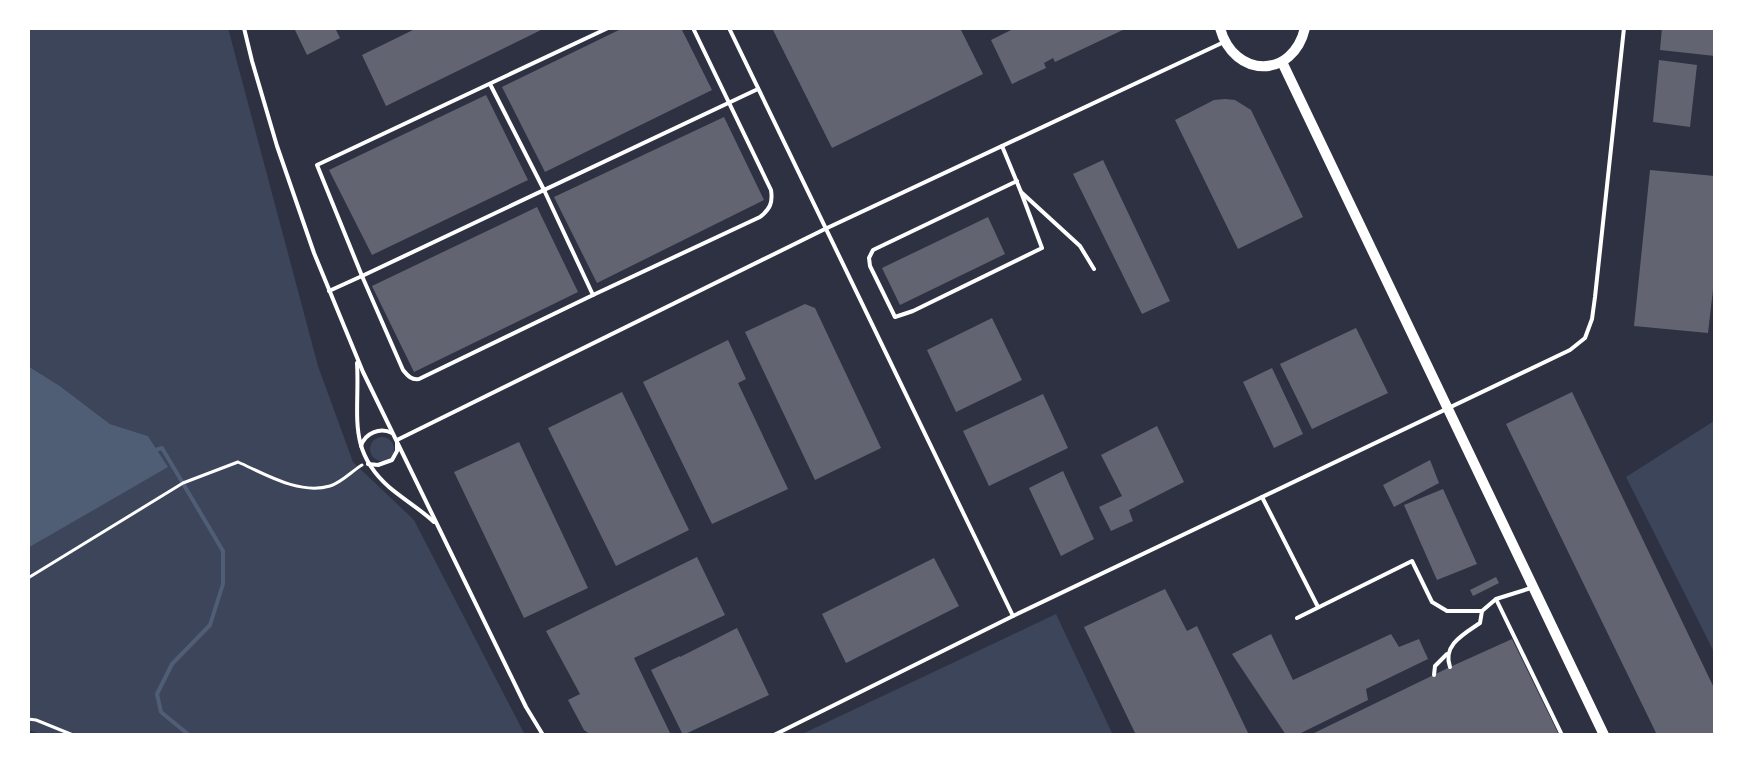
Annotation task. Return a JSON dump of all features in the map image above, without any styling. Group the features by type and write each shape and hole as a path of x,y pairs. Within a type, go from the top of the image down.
{"street":[{"path":"1220,28 1224,42 1234,56 1249,64 1265,66 1282,62 1294,53 1305,28"},
{"path":"1282,62 1604,735"}],"lane":[{"path":"244,28 277,146 329,291 439,528 526,707 543,735"},
{"path":"608,28 317,165 362,276 408,377 419,379 769,210 773,200 771,190 693,28"},
{"path":"729,28 1013,616"},
{"path":"774,735 1013,616 1570,350 1585,338 1595,297 1624,28"},
{"path":"396,437 825,229 1224,42"},
{"path":"490,84 593,295"},
{"path":"329,291 758,89"},
{"path":"1002,146 1017,181 1042,248 895,317 870,266 869,258 873,250 1017,181"},
{"path":"1021,192 1080,246 1094,269"},
{"path":"357,357 358,428 366,463 389,487 427,515 439,528"},
{"path":"361,448 366,437 377,431 386,430 396,437"},
{"path":"366,463 378,465 392,460 397,451 396,437"},
{"path":"1262,497 1318,607"},
{"path":"1297,618 1412,561 1432,602 1447,611 1482,611"},
{"path":"1450,667 1447,659 1455,641 1480,623 1482,611 1496,599 1533,587"},
{"path":"1496,599 1562,735"},
{"path":"1434,675 1435,666 1449,652"}],"path":[{"path":"28,578 180,485 238,462 282,481 311,489 332,486 366,463"},
{"path":"28,719 73,735"}],"shaded area":[{"path":"28,28 228,28 318,366 353,462 414,520 525,735 44,735 28,730 28,548 167,466 148,436 110,424 28,366"},
{"path":"28,366 110,424 148,436 168,467 28,548"},
{"path":"1715,415 1715,654 1626,477 1714,421"},
{"path":"382,437 391,440 394,449 391,458 382,461 373,458 370,449 373,440"},
{"path":"1056,614 1113,735 800,735"}],"building":[{"path":"294,28 335,28 340,38 307,55"},
{"path":"417,28 545,28 386,106 362,55"},
{"path":"623,28 681,28 712,90 545,172 502,87"},
{"path":"772,28 960,28 983,74 832,148"},
{"path":"1015,28 1127,28 1055,62 1053,58 1044,63 1046,68 1012,84 991,40"},
{"path":"1662,28 1715,28 1715,56 1660,50"},
{"path":"1659,60 1697,65 1690,127 1653,122"},
{"path":"486,95 528,180 372,255 329,170"},
{"path":"1214,100 1235,100 1251,110 1303,217 1238,249 1175,120"},
{"path":"724,117 764,200 597,283 554,197"},
{"path":"1103,160 1170,301 1142,314 1073,174"},
{"path":"1650,170 1715,176 1715,272 1708,333 1634,326"},
{"path":"537,207 578,292 414,372 372,286"},
{"path":"988,217 1005,254 900,305 882,268"},
{"path":"805,304 815,308 881,448 815,480 745,332"},
{"path":"992,318 1022,380 956,412 927,350"},
{"path":"1356,328 1388,393 1312,429 1280,364"},
{"path":"728,340 746,379 738,383 788,489 712,524 643,382"},
{"path":"1272,368 1303,434 1274,448 1243,382"},
{"path":"622,392 689,530 616,566 548,428"},
{"path":"1572,392 1715,690 1715,735 1657,735 1506,424"},
{"path":"1043,394 1068,448 989,486 963,431"},
{"path":"1157,426 1184,482 1129,510 1133,521 1111,531 1099,507 1122,496 1101,455"},
{"path":"519,442 588,588 524,618 454,472"},
{"path":"1430,460 1439,483 1394,507 1383,485"},
{"path":"1063,471 1094,539 1061,556 1029,488"},
{"path":"1443,489 1477,564 1437,580 1404,505"},
{"path":"697,557 725,615 634,658 671,735 591,735 584,730 568,700 580,694 546,631"},
{"path":"934,558 959,606 846,663 822,614"},
{"path":"1496,577 1499,583 1473,596 1470,590"},
{"path":"1165,589 1187,631 1197,626 1249,735 1136,735 1084,627"},
{"path":"737,628 769,695 683,735 651,670"},
{"path":"1271,634 1293,680 1391,634 1399,647 1419,639 1428,659 1366,689 1368,700 1297,735 1286,735 1232,654"},
{"path":"1512,639 1559,735 1310,735 1450,667"}],"waterway":[{"path":"152,451 162,448 223,551 223,584 210,625 172,664 157,694 161,712 189,735"}]}
